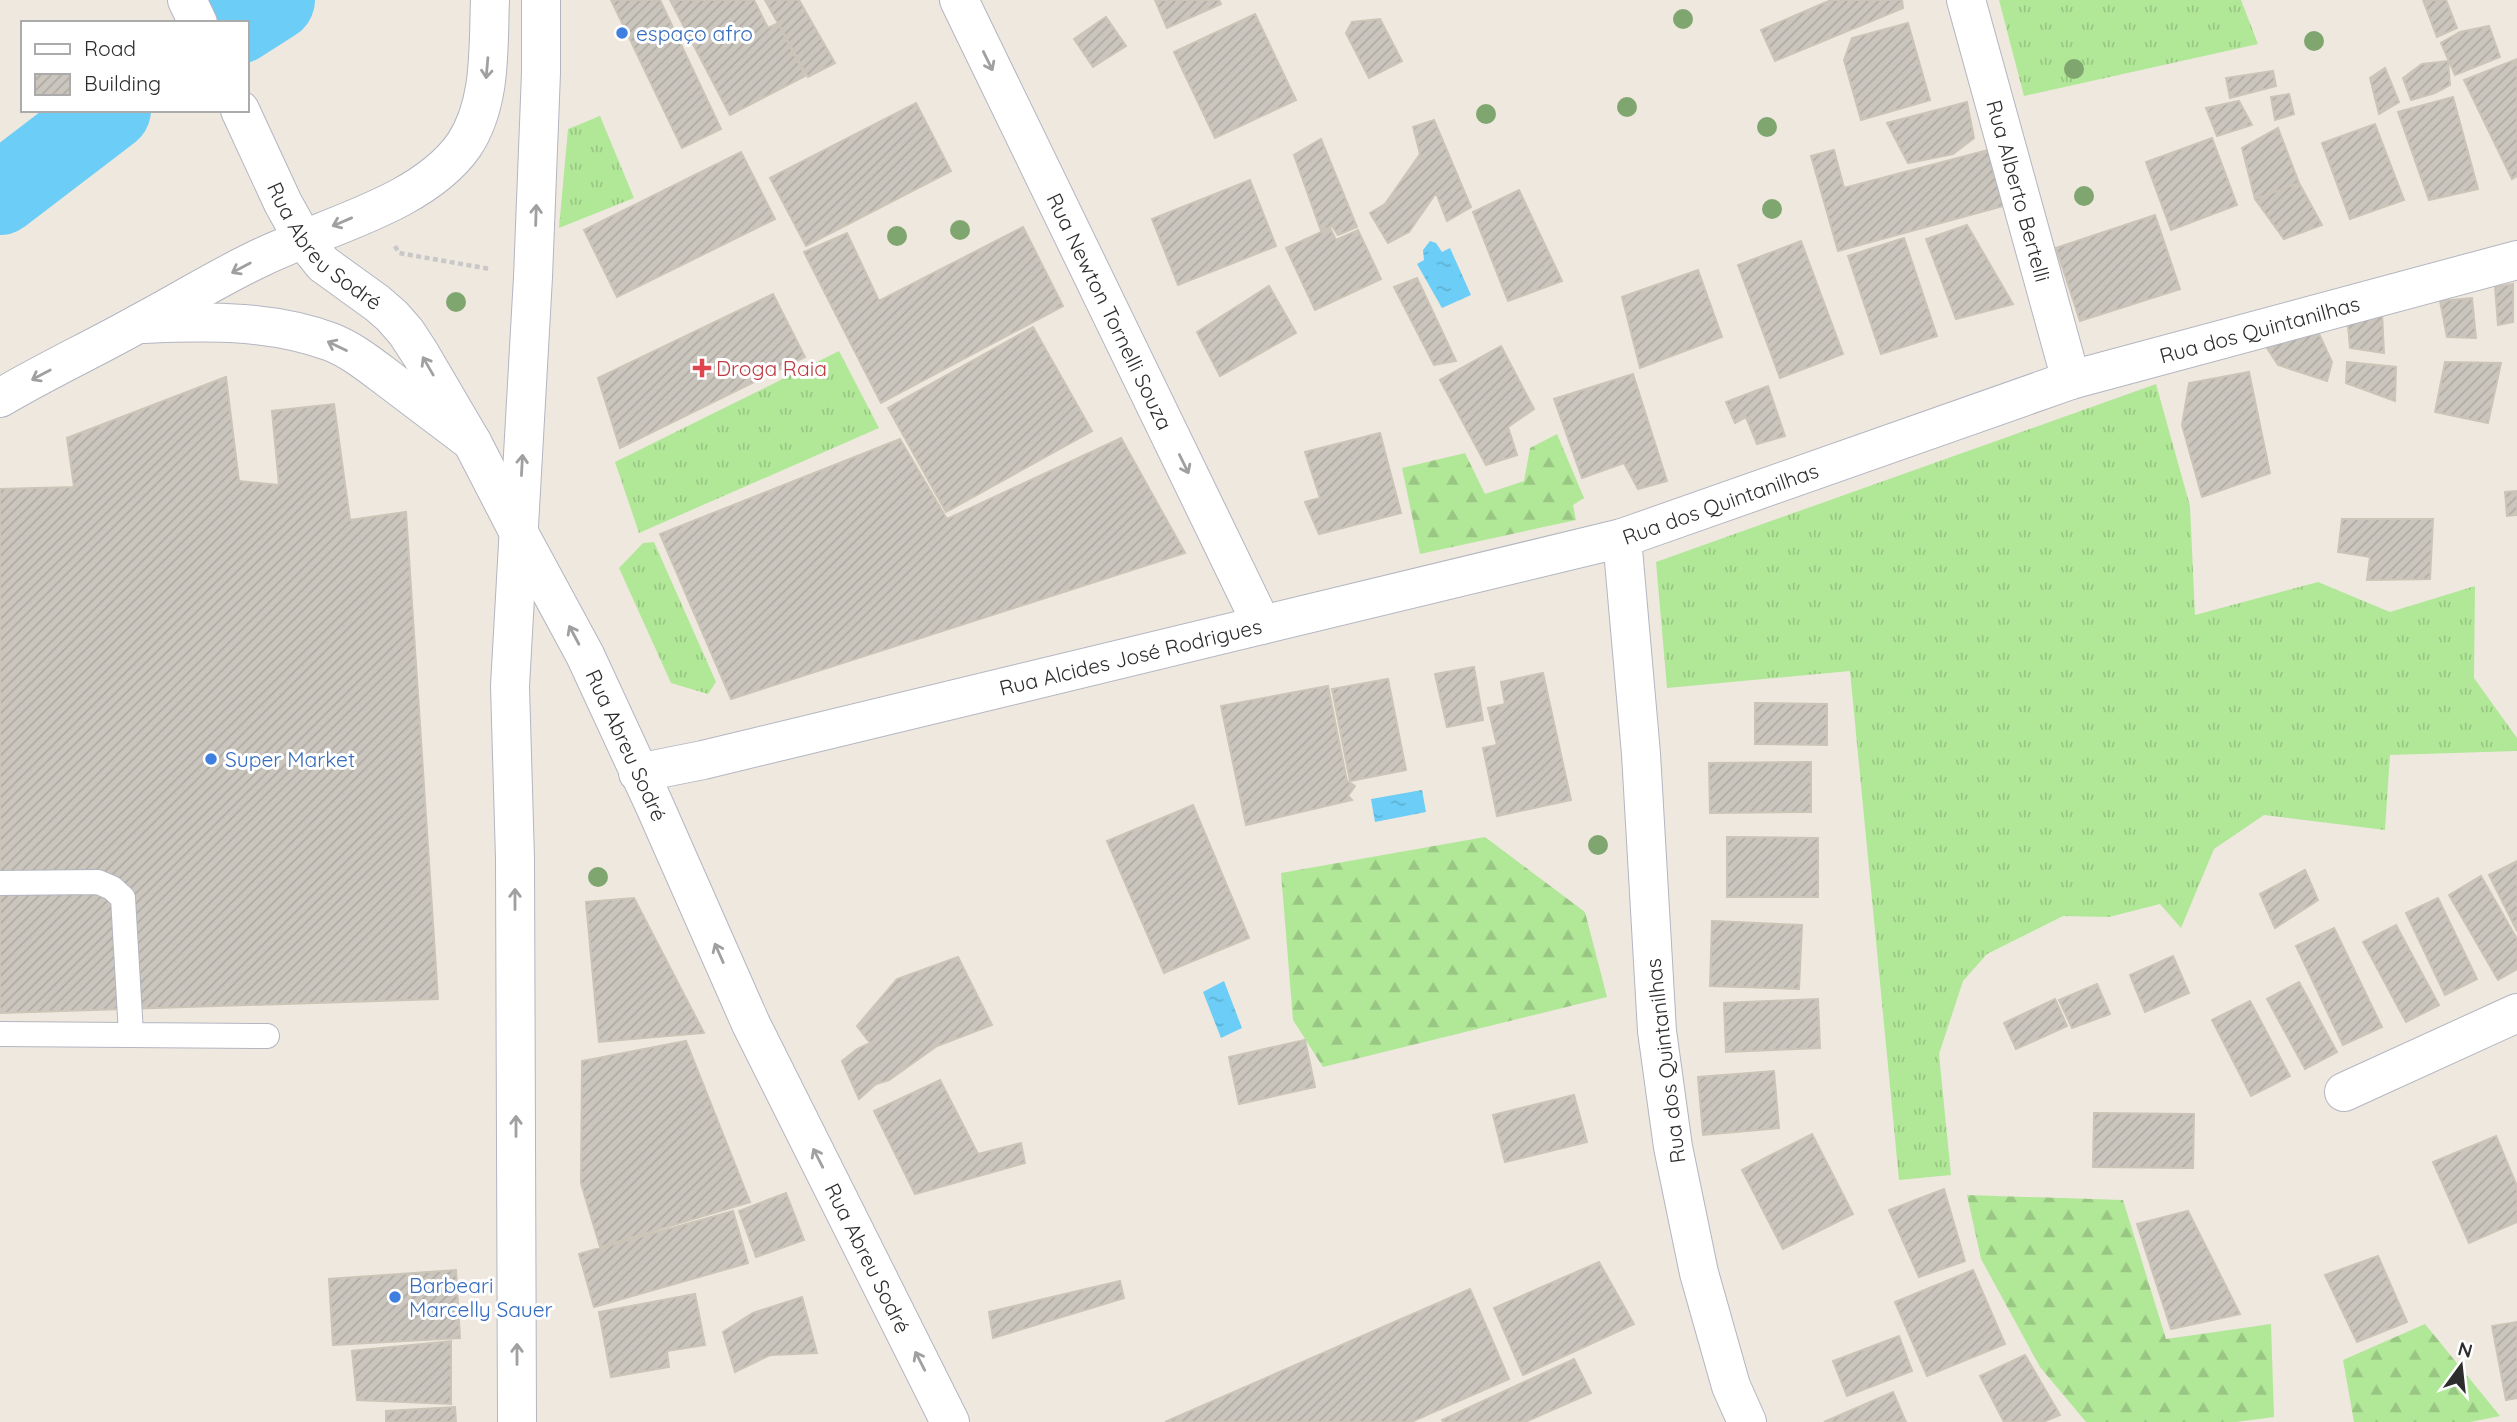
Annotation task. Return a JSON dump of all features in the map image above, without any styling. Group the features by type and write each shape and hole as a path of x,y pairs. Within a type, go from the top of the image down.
{"street":[{"path":"187,0 197,21"},
{"path":"0,398 261,257 374,209 429,181 442,170 468,138 477,119 485,86 490,0"},
{"name":"Rua Newton Tornelli Souza","path":"959,0 1262,625"},
{"name":"Rua Alberto Bertelli","path":"1966,0 2071,380"},
{"path":"517,1422 515,859 510,685 533,278 545,3"},
{"name":"Rua Abreu Sodré","path":"241,112 303,239 323,264 392,316 421,355 472,442 585,655 751,1024 950,1422"},
{"name":"Rua dos Quintanilhas","path":"1746,1422 1731,1386 1699,1273 1673,1147 1657,1031 1641,754 1622,538 2071,380 2517,260"},
{"path":"137,325 239,323 273,327 331,342 369,364 472,442"},
{"name":"Rua Alcides José Rodrigues","path":"638,772 716,757 1622,538"},
{"path":"2344,1092 2517,1013"}],"lane":[{"path":"0,883 98,882 112,888 123,898 131,1034"},
{"path":"0,1034 267,1036"}],"path":[{"path":"374,209 399,253 533,278"}],"green space":[{"path":"1999,0 2241,0 2258,44 2024,96"},
{"path":"600,116 634,198 559,228 568,129"},
{"path":"839,351 879,428 639,533 615,462"},
{"path":"2156,384 2190,506 2195,615 2318,582 2390,612 2475,586 2474,678 2517,738 2517,751 2390,755 2385,830 2264,815 2214,849 2181,928 2160,904 2109,917 2063,916 1987,954 1963,981 1939,1054 1951,1175 1899,1180 1850,671 1667,688 1656,562"},
{"path":"1557,434 1584,498 1573,505 1576,520 1420,554 1402,468 1465,453 1485,494 1524,481 1530,448"},
{"path":"654,542 716,682 708,694 671,683 619,568 643,543"},
{"path":"1485,837 1585,912 1607,997 1323,1067 1293,1020 1281,873"},
{"path":"1967,1195 2123,1200 2166,1339 2271,1324 2274,1417 2236,1422 2086,1422 2040,1367 1981,1259"},
{"path":"2425,1324 2500,1416 2470,1422 2354,1422 2343,1360"}],"water":[{"path":"1430,241 1436,243 1442,252 1450,248 1471,295 1442,308 1417,264 1424,260 1423,250"},
{"path":"1422,790 1426,812 1375,822 1371,799"},
{"path":"1224,981 1242,1028 1221,1038 1203,992"}],"building":[{"path":"611,0 660,0 721,129 682,148"},
{"path":"670,0 754,0 768,28 778,23 805,76 730,115"},
{"path":"765,0 799,0 835,63 808,77"},
{"path":"1155,0 1219,0 1221,4 1167,28"},
{"path":"1831,0 1902,0 1903,8 1775,61 1761,30"},
{"path":"2423,0 2446,0 2457,28 2437,37"},
{"path":"1255,14 1296,100 1215,138 1174,52"},
{"path":"1106,17 1126,46 1093,67 1074,39"},
{"path":"1380,19 1402,61 1369,78 1346,33 1352,22"},
{"path":"1908,23 1930,100 1861,120 1844,60 1852,38"},
{"path":"2489,26 2500,57 2455,75 2441,43 2460,32"},
{"path":"2517,59 2517,176 2512,179 2464,80"},
{"path":"2448,61 2450,85 2411,100 2403,78 2422,64"},
{"path":"2385,68 2399,102 2379,114 2370,78"},
{"path":"2273,71 2276,86 2230,98 2226,78"},
{"path":"2289,94 2294,114 2275,120 2271,97"},
{"path":"2453,97 2478,189 2429,200 2398,112"},
{"path":"2239,101 2252,125 2217,136 2206,108"},
{"path":"1967,102 1974,138 1953,154 1908,163 1887,123"},
{"path":"916,103 951,171 806,246 770,178"},
{"path":"1434,120 1471,207 1447,221 1436,193 1409,232 1388,243 1370,213 1385,204 1420,154 1413,127"},
{"path":"2375,124 2404,200 2350,219 2322,143"},
{"path":"2278,128 2299,183 2255,199 2242,148"},
{"path":"2212,138 2237,205 2171,230 2146,162"},
{"path":"1321,139 1357,227 1338,235 1332,226 1321,231 1294,155"},
{"path":"1834,150 1844,188 1988,150 2003,206 1838,251 1811,156"},
{"path":"741,152 775,219 617,297 584,230"},
{"path":"1250,180 1276,246 1178,285 1152,219"},
{"path":"2299,183 2322,225 2284,239 2255,199"},
{"path":"1519,190 1562,281 1508,301 1473,212"},
{"path":"2155,215 2180,289 2080,321 2056,248"},
{"path":"1967,225 2013,304 1956,319 1926,239"},
{"path":"1023,227 1063,306 881,403 804,252 847,233 879,301"},
{"path":"1330,228 1336,240 1358,230 1381,279 1315,310 1286,248"},
{"path":"1904,238 1937,336 1881,354 1848,256"},
{"path":"1801,241 1843,354 1780,378 1738,265"},
{"path":"1698,270 1722,337 1640,368 1622,297"},
{"path":"1417,278 1456,361 1434,365 1394,287"},
{"path":"2513,284 2513,322 2498,325 2495,287"},
{"path":"1269,286 1296,333 1220,376 1197,332"},
{"name":"Droga Raia","path":"773,294 805,357 620,448 598,378"},
{"path":"2472,298 2476,338 2447,337 2440,301"},
{"path":"2382,312 2384,353 2350,348 2347,315"},
{"path":"2314,323 2332,362 2327,381 2278,365 2263,342"},
{"path":"1033,327 1092,431 946,512 888,408"},
{"path":"1501,346 1534,409 1508,427 1517,455 1486,465 1440,380"},
{"path":"2347,362 2396,367 2395,401 2346,383"},
{"path":"2445,362 2501,363 2488,423 2435,412"},
{"path":"2249,372 2270,473 2202,497 2182,425 2189,383"},
{"path":"1633,374 1667,481 1638,489 1624,463 1582,478 1554,399"},
{"name":"Super Market","path":"226,377 239,481 279,485 272,411 334,404 350,520 406,512 438,999 0,1013 0,489 74,487 67,438"},
{"path":"1768,386 1785,436 1757,444 1746,417 1735,423 1726,402"},
{"path":"1380,433 1401,513 1319,534 1305,502 1320,498 1305,452"},
{"path":"1121,438 1185,553 731,699 660,534 900,439 947,519"},
{"path":"2517,491 2517,515 2507,516 2505,492"},
{"path":"2342,519 2433,519 2430,579 2367,580 2370,557 2338,552"},
{"path":"1474,667 1483,720 1447,727 1435,674"},
{"path":"1543,673 1571,800 1497,816 1483,748 1497,745 1488,708 1505,704 1501,682"},
{"path":"1388,679 1406,770 1350,781 1332,689"},
{"path":"1328,686 1347,781 1355,786 1348,796 1352,800 1246,825 1221,706"},
{"path":"1755,703 1827,704 1827,745 1755,744"},
{"path":"1811,762 1811,812 1710,813 1709,763"},
{"path":"1193,805 1249,938 1164,973 1107,841"},
{"path":"1727,837 1818,838 1818,897 1727,897"},
{"path":"2517,861 2517,931 2489,875"},
{"path":"2305,870 2318,900 2275,928 2260,894"},
{"path":"2481,876 2517,939 2517,969 2498,980 2449,895"},
{"path":"634,898 704,1033 599,1042 586,902"},
{"path":"2438,898 2477,979 2445,995 2406,913"},
{"path":"1712,921 1802,925 1799,989 1710,986"},
{"path":"2396,925 2439,1005 2406,1022 2363,942"},
{"path":"2334,928 2382,1027 2343,1045 2296,946"},
{"path":"2173,956 2189,993 2145,1012 2130,975"},
{"path":"958,957 992,1025 937,1046 889,1080 876,1084 859,1099 842,1061 870,1043 857,1026 897,979"},
{"path":"2299,982 2337,1052 2305,1069 2267,999"},
{"path":"2097,984 2110,1014 2072,1028 2059,1000"},
{"path":"1818,999 1820,1048 1726,1052 1724,1003"},
{"path":"2055,999 2067,1026 2016,1049 2004,1023"},
{"path":"2250,1001 2290,1076 2251,1096 2212,1020"},
{"path":"1305,1040 1315,1087 1239,1104 1229,1057"},
{"path":"686,1041 750,1202 600,1247 581,1183 582,1061"},
{"path":"1774,1071 1779,1128 1703,1135 1698,1077"},
{"path":"940,1080 978,1154 1021,1143 1025,1163 915,1194 874,1111"},
{"path":"1574,1095 1587,1142 1505,1162 1493,1115"},
{"path":"2094,1113 2194,1114 2193,1168 2093,1167"},
{"path":"1812,1134 1853,1214 1783,1249 1742,1170"},
{"path":"2496,1136 2517,1186 2517,1222 2469,1243 2433,1162"},
{"path":"1944,1189 1965,1261 1919,1277 1889,1210"},
{"path":"786,1193 804,1240 756,1257 739,1211"},
{"path":"733,1211 748,1263 594,1307 579,1254"},
{"path":"2188,1211 2240,1314 2171,1329 2137,1224"},
{"path":"2378,1256 2407,1322 2357,1342 2325,1275"},
{"path":"1599,1262 1634,1324 1523,1375 1494,1308"},
{"path":"456,1270 460,1338 333,1345 329,1279"},
{"path":"1973,1270 2005,1344 1927,1376 1895,1302"},
{"path":"1120,1281 1124,1298 993,1338 989,1312"},
{"path":"1470,1289 1509,1379 1411,1422 1165,1422"},
{"path":"695,1294 705,1345 667,1351 669,1367 611,1377 599,1312"},
{"path":"802,1297 817,1353 770,1355 735,1372 723,1332 753,1313"},
{"path":"2517,1322 2517,1398 2506,1400 2492,1326"},
{"path":"1899,1336 1912,1371 1847,1396 1833,1361"},
{"path":"451,1341 451,1404 357,1400 352,1351"},
{"path":"2025,1355 2060,1415 2043,1422 2004,1422 1980,1376"},
{"path":"1574,1359 1591,1393 1525,1422 1442,1420"},
{"path":"1893,1392 1906,1422 1824,1422"},
{"path":"455,1407 456,1422 386,1422 386,1411"}],"waterway":[{"path":"241,21 274,0"},
{"path":"0,194 107,112"}],"place":[{"name":"espaço afro","path":"622,33"},
{"name":"Droga Raia","path":"702,368"},
{"name":"Super Market","path":"211,759"},
{"name":"Barbeari Marcelly Sauer","path":"395,1297"}]}
